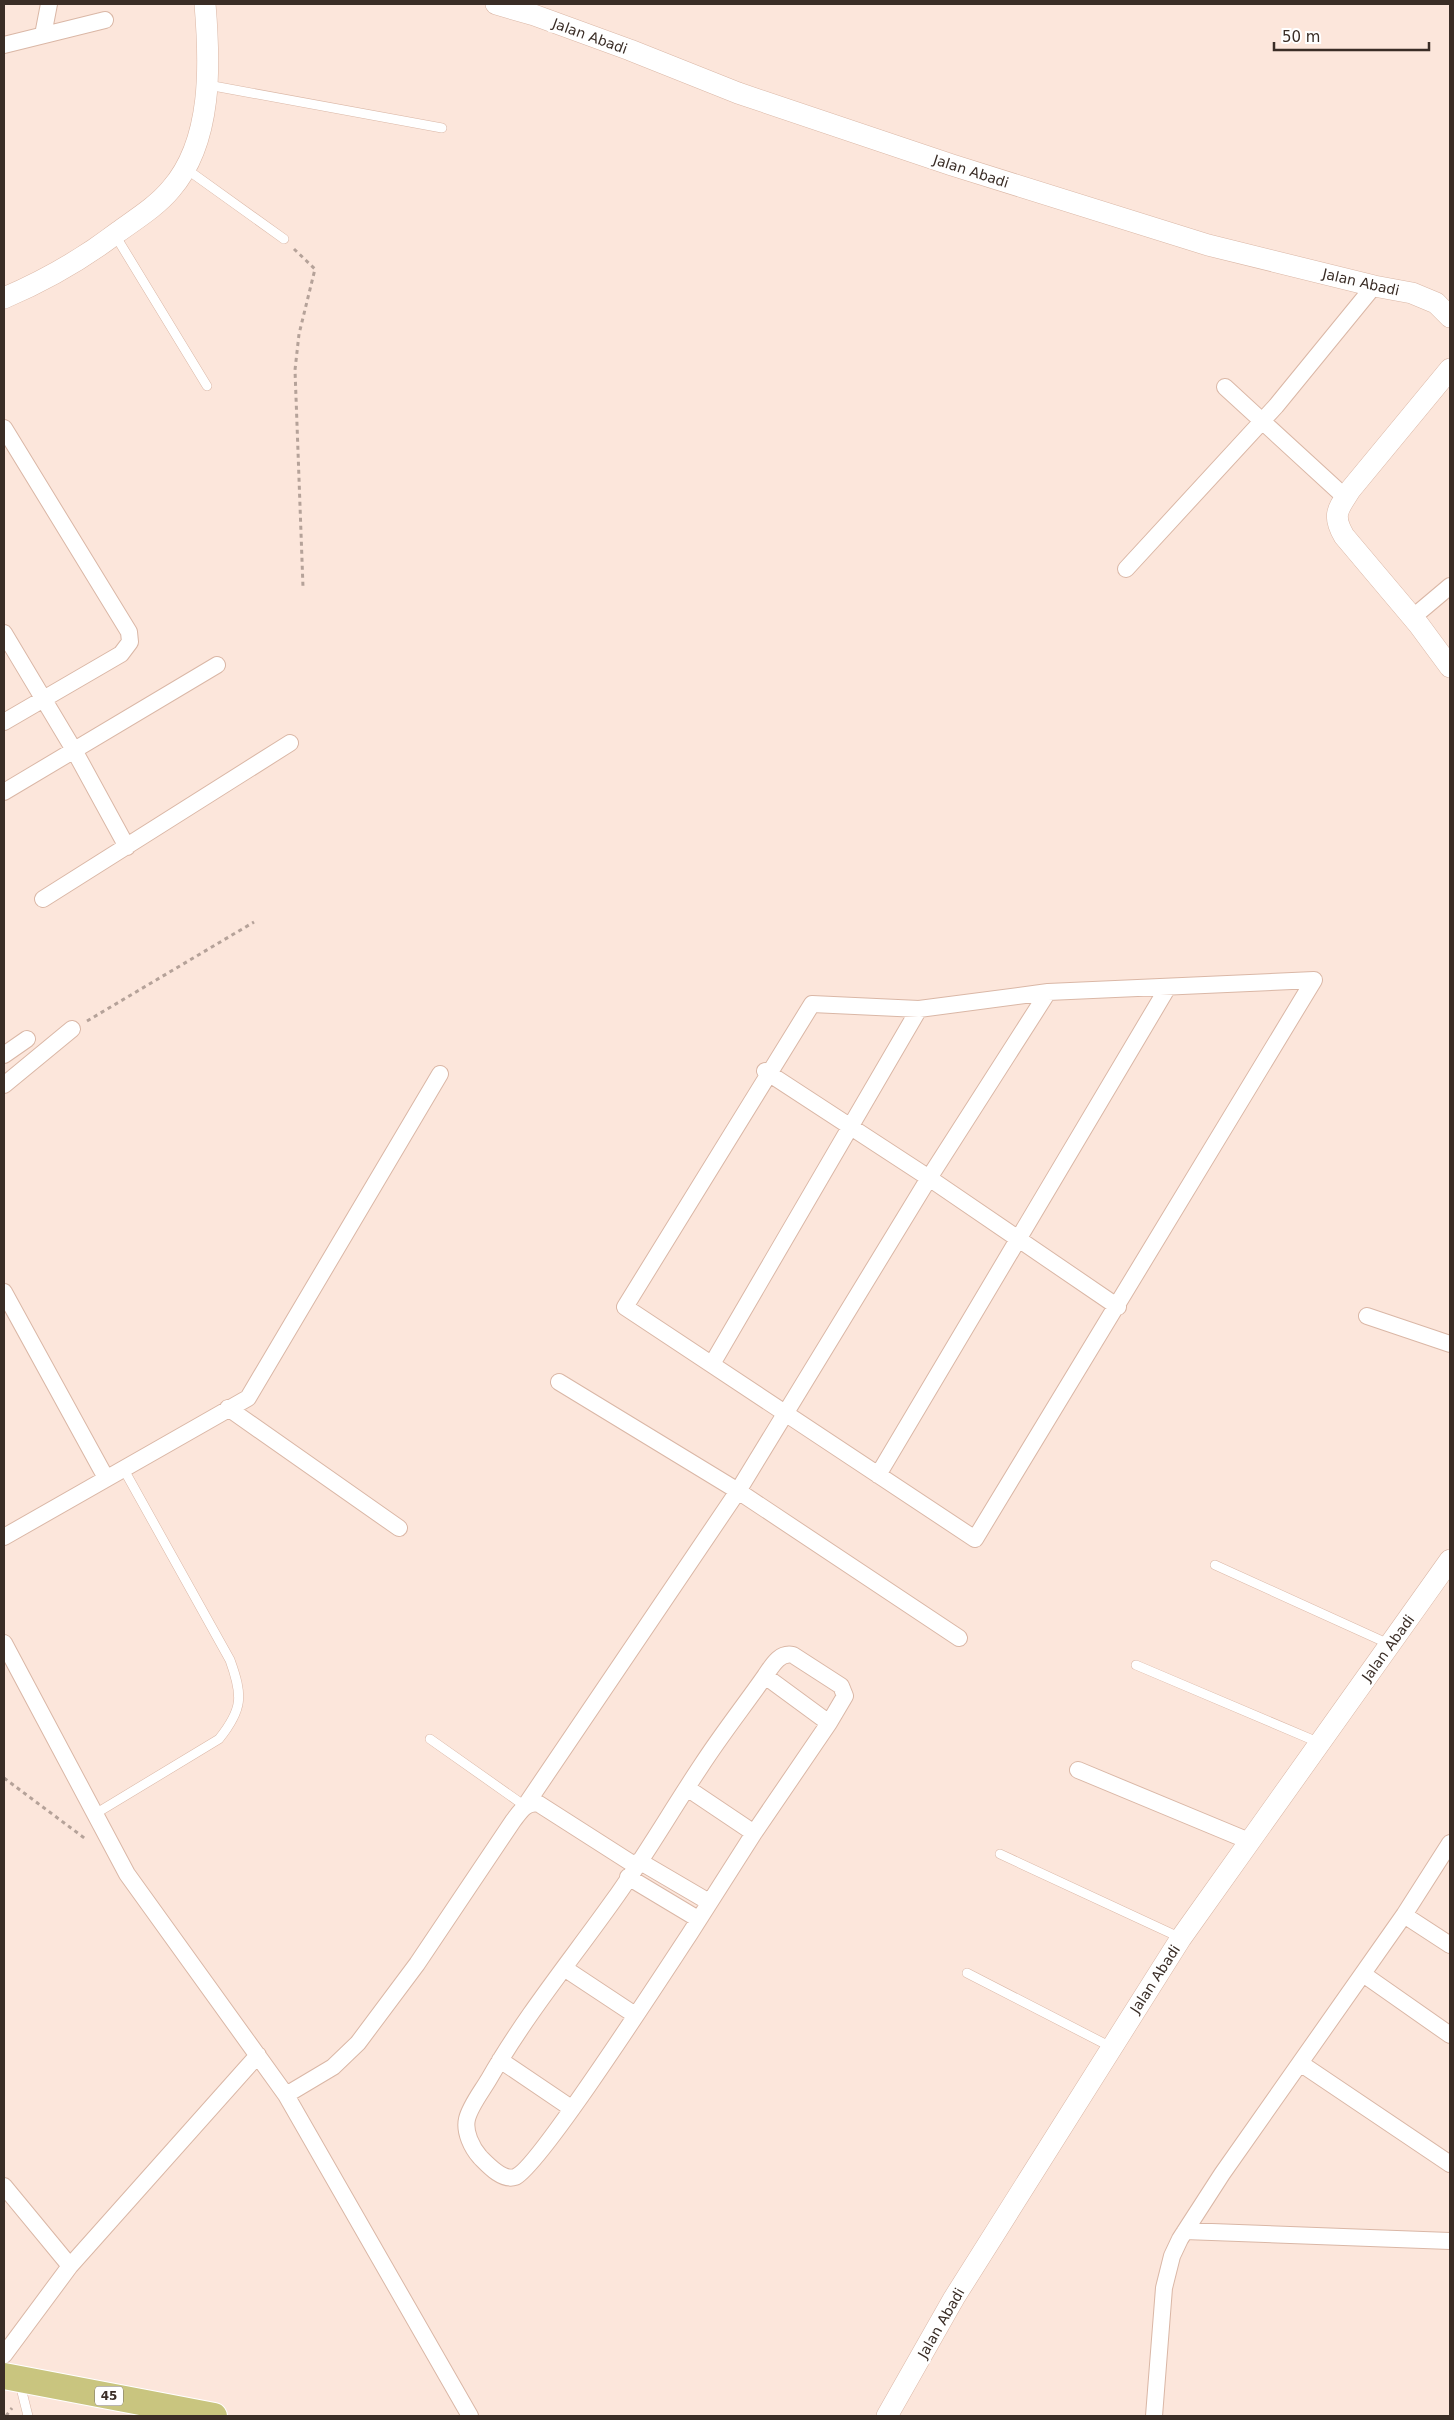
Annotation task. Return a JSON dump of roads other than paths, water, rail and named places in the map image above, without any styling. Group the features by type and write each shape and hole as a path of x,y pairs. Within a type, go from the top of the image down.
{"main road":[{"name":"45","path":"13,2384 214,2416"}],"street":[{"path":"43,35 48,4"},
{"path":"4,298 66,266 115,235 160,202 186,168 200,128 208,86 209,62 205,4"},
{"name":"Jalan Abadi","path":"496,4 586,34 738,93 952,165 1208,245 1412,294 1436,303 1450,317"},
{"path":"4,45 105,20"},
{"path":"1126,569 1262,422 1374,286"},
{"path":"1450,369 1338,508 1337,524 1344,536 1450,667"},
{"path":"1225,387 1346,498"},
{"path":"4,428 129,632 130,642 121,654 4,722"},
{"path":"1412,618 1450,586"},
{"path":"4,632 74,750 128,847"},
{"path":"4,792 218,664"},
{"path":"43,899 290,743"},
{"path":"1314,980 1118,1307 975,1539 625,1308 767,1072 812,1004 919,1009 1048,992 1168,987 1314,980"},
{"path":"878,1475 1168,987"},
{"path":"286,2095 333,2067 358,2043 417,1964 738,1491 930,1178 1048,992"},
{"path":"712,1364 919,1009"},
{"path":"4,1085 72,1029"},
{"path":"4,1055 27,1039"},
{"path":"767,1072 930,1178 1118,1307"},
{"path":"4,1537 248,1398 440,1074"},
{"path":"4,1292 106,1478"},
{"path":"1368,1316 1450,1344"},
{"path":"559,1382 738,1491 959,1638"},
{"path":"228,1408 399,1528"},
{"name":"Jalan Abadi","path":"887,2416 954,2298 1181,1938 1450,1560"},
{"path":"4,1643 127,1874 286,2095 470,2416"},
{"path":"788,1654 804,1661 841,1686 845,1696 828,1723 635,2015 571,2108 529,2165 516,2177 508,2178 497,2173 476,2153 469,2140 467,2120 500,2060 537,2004 634,1868 686,1788 781,1656 788,1654"},
{"path":"765,1676 828,1723"},
{"path":"1078,1770 1249,1842"},
{"path":"686,1788 754,1833"},
{"path":"525,1806 533,1803 539,1804 634,1868 698,1919"},
{"path":"1154,2416 1164,2288 1172,2256 1185,2231 1222,2174 1404,1915 1450,1843"},
{"path":"634,1868 709,1902"},
{"path":"1404,1915 1450,1945"},
{"path":"564,1968 635,2015"},
{"path":"1363,1974 1450,2034"},
{"path":"4,2355 70,2266 258,2056"},
{"path":"500,2060 571,2108"},
{"path":"1300,2063 1450,2164"},
{"path":"4,2186 70,2266"},
{"path":"1185,2231 1450,2241"}],"lane":[{"path":"208,86 442,128"},
{"path":"186,168 284,239"},
{"path":"115,235 206,386"},
{"path":"96,1814 219,1739 234,1720 239,1698 236,1678 230,1660 123,1468"},
{"path":"1214,1564 1391,1645"},
{"path":"1136,1665 1320,1743"},
{"path":"430,1739 525,1806"},
{"path":"1000,1854 1181,1938"},
{"path":"968,1973 1111,2047"},
{"path":"13,2384 28,2416"}]}
